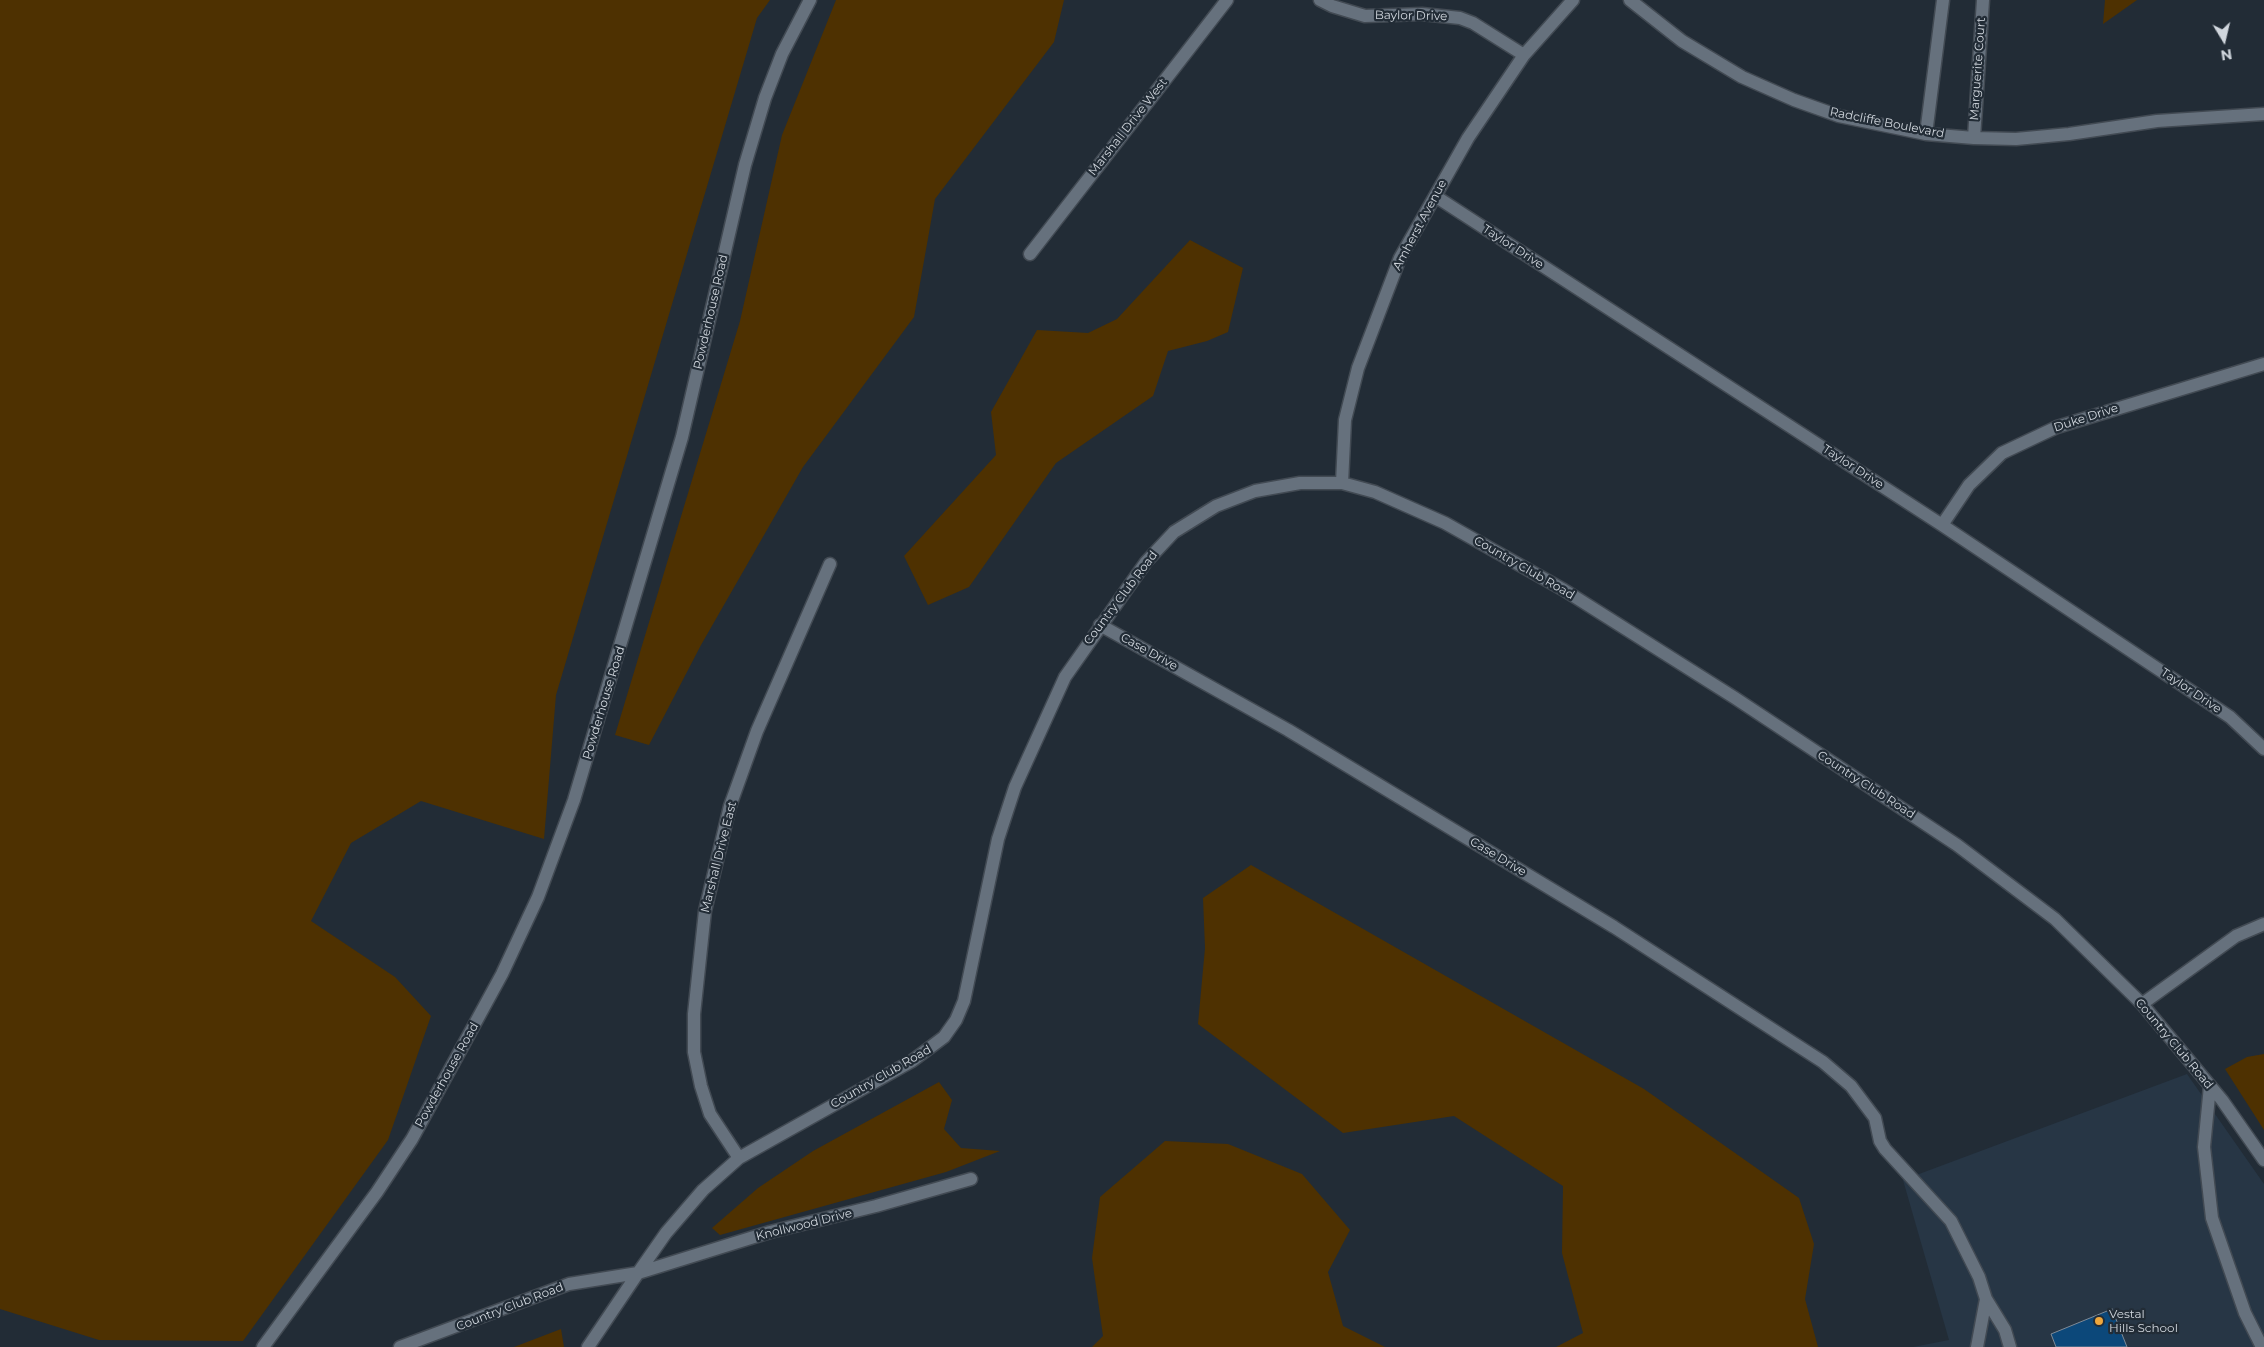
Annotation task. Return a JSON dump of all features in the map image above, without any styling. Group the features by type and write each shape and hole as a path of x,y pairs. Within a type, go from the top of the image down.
{"street":[{"name":"Powderhouse Road","path":"263,1347 377,1192 412,1140 502,974 538,897 574,800 682,437 744,165 765,98 782,54 810,0"},
{"name":"Marshall Drive West","path":"1030,254 1227,0"},
{"name":"Baylor Drive","path":"1320,0 1332,6 1366,16 1422,14 1460,18 1473,23 1524,55"},
{"name":"Amherst Avenue","path":"1342,483 1345,420 1358,368 1400,258 1468,138 1524,55 1574,0"},
{"name":"Radcliffe Boulevard","path":"1630,0 1682,41 1742,77 1794,100 1839,116 1926,134 2016,139 2069,134 2158,121 2264,114"},
{"path":"1926,134 1943,0"},
{"name":"Marguerite Court","path":"1974,138 1983,0"},
{"name":"Taylor Drive","path":"1435,196 1942,525 2230,717 2264,748"},
{"name":"Duke Drive","path":"1942,525 1969,485 2002,453 2057,427 2264,364"},
{"name":"Country Club Road","path":"400,1347 569,1284 638,1273 666,1233 703,1190 739,1158 912,1061 931,1049 944,1037 952,1026 964,1001 998,839 1015,787 1065,677 1146,562 1174,532 1216,506 1255,491 1291,485 1342,483 1375,492 1445,523 1564,590 1735,698 1965,851 2055,919 2142,1004 2210,1086 2264,1160"},
{"name":"Marshall Drive East","path":"739,1158 710,1114 701,1086 694,1052 694,1014 705,911 730,806 757,731 830,564"},
{"name":"Case Drive","path":"1100,625 1288,730 1614,927 1823,1062 1851,1086 1875,1118 1880,1142 1951,1221 1979,1277 1986,1299"},
{"path":"2142,1004 2236,936 2264,924"},
{"path":"2210,1086 2204,1147 2212,1218 2245,1313 2262,1347"},
{"name":"Knollwood Drive","path":"638,1273 770,1232 876,1206 971,1179"},
{"path":"588,1347 638,1273"},
{"path":"1977,1347 1986,1299"},
{"path":"1986,1299 2005,1330 2010,1347"}],"shaded area":[{"path":"0,0 770,0 757,18 556,695 544,839 421,801 351,843 311,921 395,977 431,1016 388,1140 243,1341 99,1340 0,1309"},
{"path":"836,0 1064,0 1054,42 935,199 914,317 803,467 701,645 649,745 615,735 740,321 782,135"},
{"path":"2105,0 2137,0 2103,24"},
{"path":"1190,240 1243,268 1228,332 1207,341 1168,351 1153,396 1056,463 969,587 928,605 904,556 996,455 991,412 1037,330 1088,333 1117,319"},
{"path":"1251,865 1644,1089 1799,1198 1814,1244 1805,1299 1818,1347 1556,1347 1583,1333 1562,1253 1563,1186 1454,1116 1343,1133 1198,1024 1205,948 1203,898"},
{"path":"2264,1054 2264,1130 2225,1069 2247,1057"},
{"path":"2187,1074 2264,1184 2264,1347 1913,1347 1949,1340 1903,1180"},
{"path":"939,1082 952,1100 944,1129 961,1148 1000,1151 946,1172 720,1235 712,1228 758,1188 813,1151"},
{"path":"1165,1141 1228,1144 1302,1174 1350,1230 1328,1272 1343,1326 1385,1347 1092,1347 1103,1336 1092,1258 1100,1197"},
{"path":"561,1329 564,1347 514,1347"}],"building":[{"name":"Vestal Hills School","path":"2112,1309 2127,1347 2056,1347 2051,1334"}],"place":[{"name":"Vestal Hills School","path":"2099,1321"}]}
